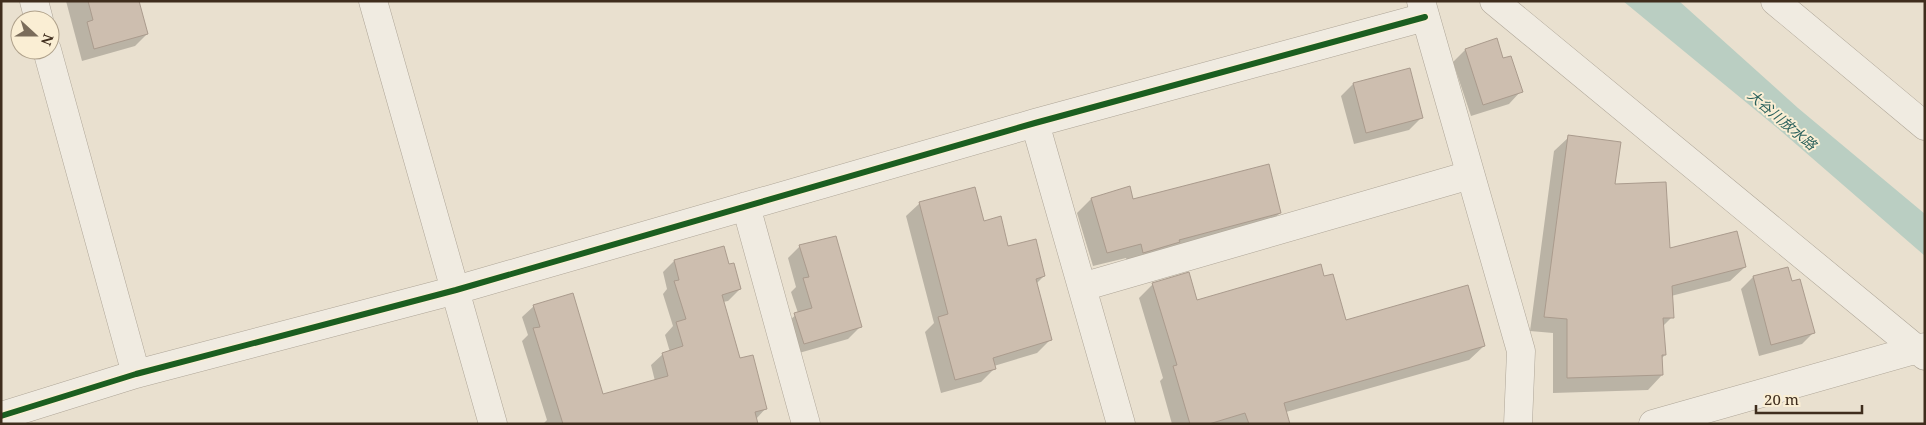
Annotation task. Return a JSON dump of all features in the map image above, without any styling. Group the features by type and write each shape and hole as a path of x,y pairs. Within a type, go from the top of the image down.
{"street":[{"path":"373,1 493,424"},
{"path":"1494,1 1922,350"},
{"path":"1775,1 1925,126"},
{"path":"1,416 136,374 456,290 1423,9 1520,351 1518,424"},
{"path":"50,60 136,374"},
{"path":"1034,123 1121,424"},
{"path":"1082,287 1470,175"},
{"path":"746,206 806,424"},
{"path":"1654,424 1922,350"}],"water":[{"name":"大谷川放水路","path":"1623,1 1679,1 1798,108 1925,214 1925,256 1782,132"}],"building":[{"path":"88,1 139,1 148,34 94,49 87,22 93,20"},
{"path":"1497,38 1503,58 1511,56 1523,92 1483,105 1465,49"},
{"path":"1410,68 1423,118 1366,133 1353,83"},
{"path":"1568,135 1621,142 1615,184 1666,182 1670,248 1737,231 1746,267 1672,286 1674,318 1663,318 1666,355 1662,355 1663,375 1567,378 1567,319 1544,317"},
{"path":"1269,164 1281,213 1179,240 1180,242 1143,253 1141,244 1107,253 1091,198 1130,186 1133,199"},
{"path":"975,187 984,221 1001,216 1008,246 1036,239 1045,276 1036,279 1052,340 993,358 996,369 955,380 938,317 948,314 919,202"},
{"path":"836,236 862,327 804,344 794,313 812,308 803,278 809,277 799,245"},
{"path":"724,246 729,264 734,263 741,289 722,295 740,358 753,355 767,409 755,412 758,424 563,424 533,328 540,327 533,305 573,293 603,394 668,376 662,353 683,346 676,322 686,319 674,281 679,280 674,260"},
{"path":"1321,264 1324,276 1333,274 1346,320 1468,285 1485,346 1284,403 1290,424 1249,424 1245,413 1209,424 1190,424 1173,366 1177,365 1152,283 1189,272 1197,300"},
{"path":"1788,267 1792,281 1800,279 1815,333 1771,345 1753,276"}],"cycle path":[{"path":"1,416 136,374 456,290 1035,123 1425,17"}]}
